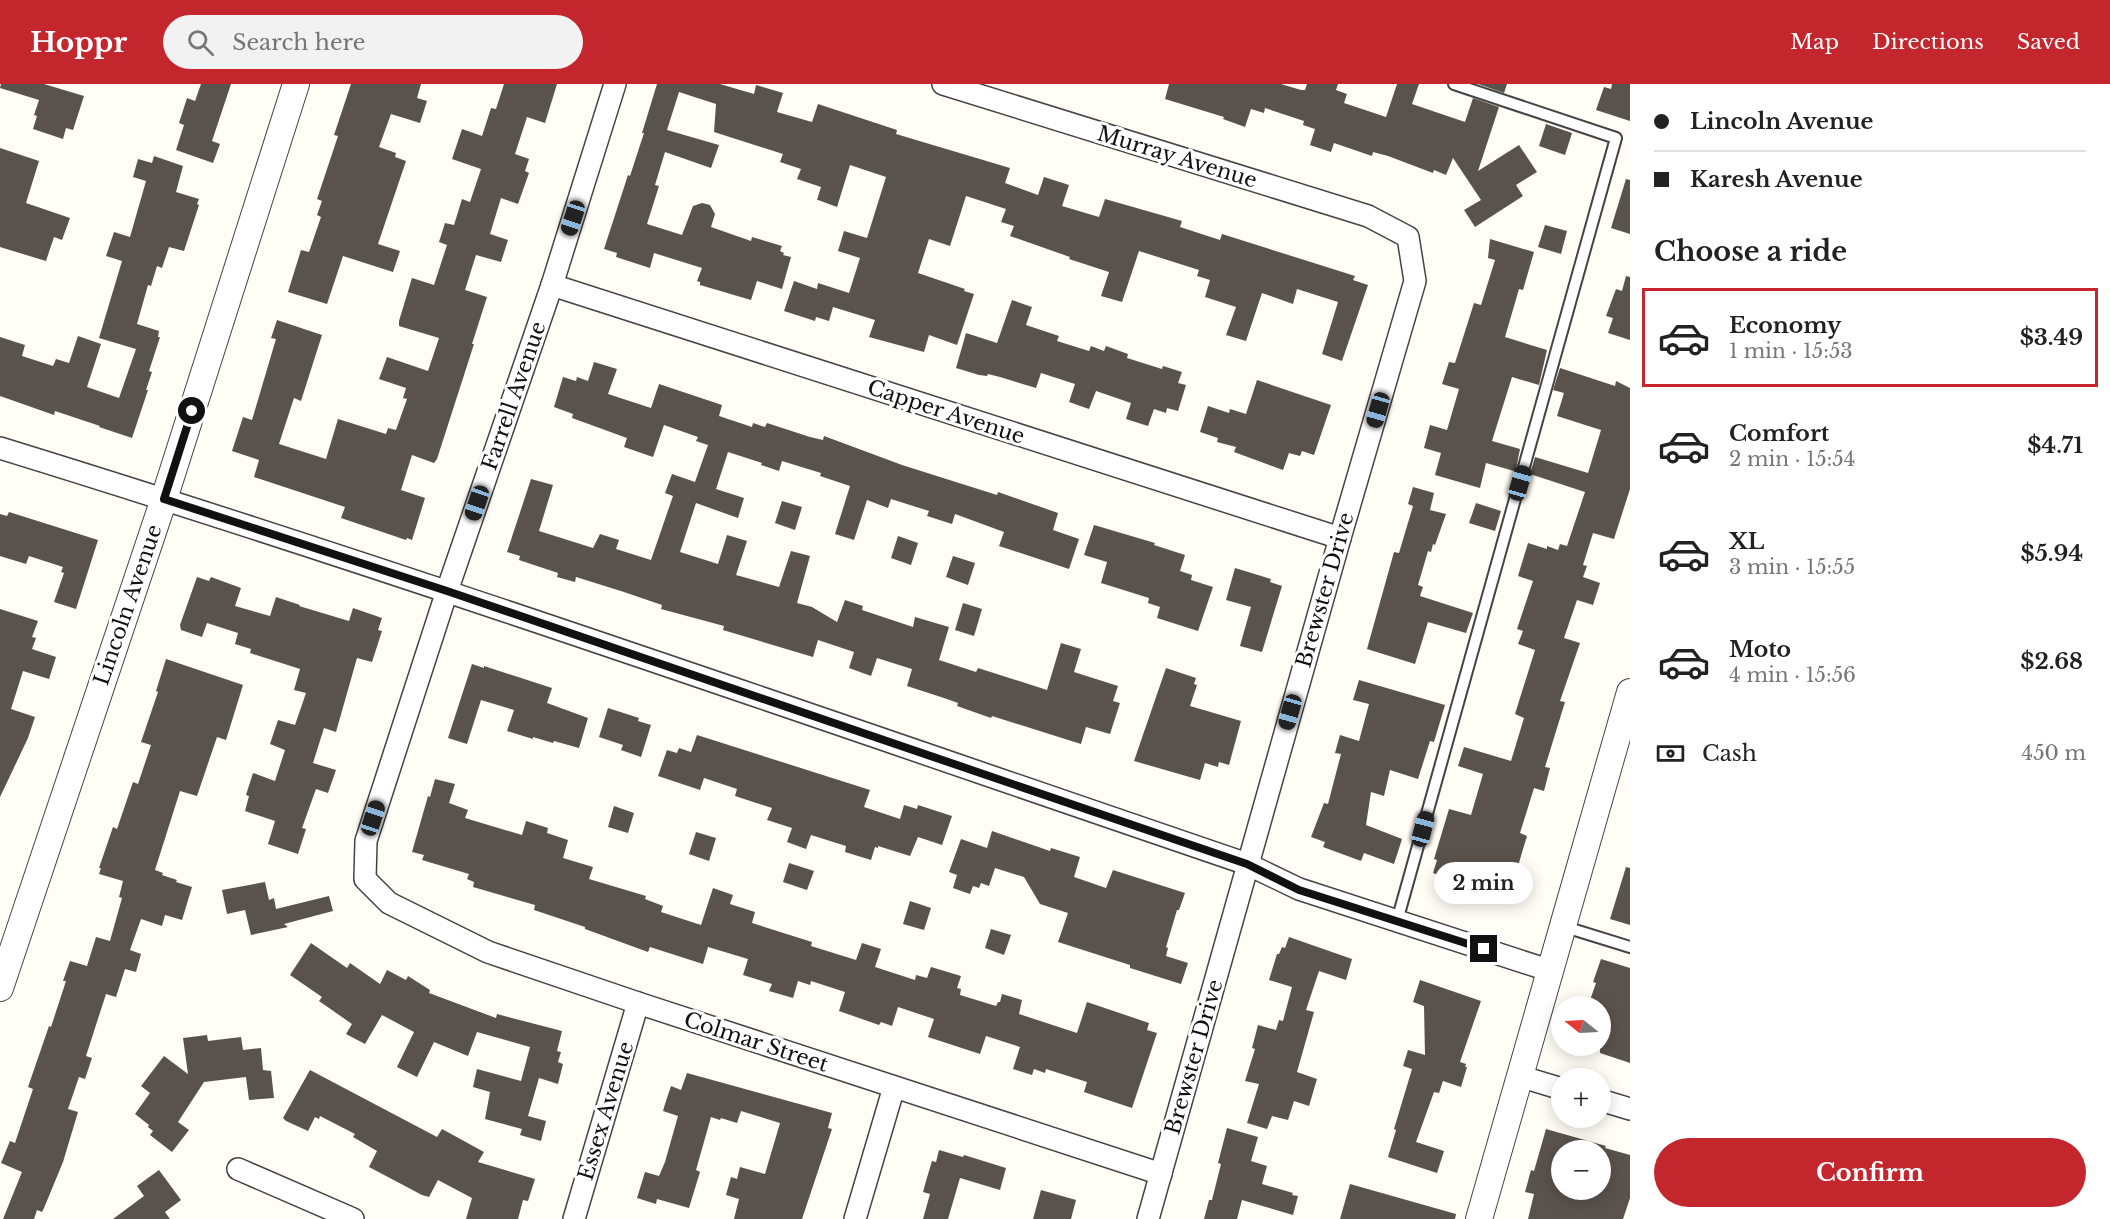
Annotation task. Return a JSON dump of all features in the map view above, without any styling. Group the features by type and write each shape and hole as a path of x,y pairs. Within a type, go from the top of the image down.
{"street":[{"name":"Lincoln Avenue","path":"0,988 164,499 296,84"},
{"name":"Farrell Avenue","path":"365,879 366,841 447,591 552,285 615,84"},
{"name":"Murray Avenue","path":"943,84 981,90 1368,216 1408,237"},
{"name":"Brewster Drive","path":"1148,1219 1247,864 1415,281 1408,237"},
{"name":"Capper Avenue","path":"552,285 1340,538"},
{"path":"0,448 447,591 1247,864 1299,890 1548,970"},
{"path":"1479,1219 1548,970 1630,692"},
{"name":"Colmar Street","path":"365,879 389,903 488,952 1161,1174"},
{"name":"Essex Avenue","path":"574,1219 638,1003"},
{"path":"1520,1076 1551,1086"},
{"path":"855,1219 894,1087"},
{"path":"1611,1103 1630,1109"},
{"path":"238,1169 354,1219"}],"lane":[{"path":"1397,921 1616,138 1454,84"},
{"path":"1562,926 1630,947"}],"building":[{"path":"1,84 44,84 84,96 73,130 66,128 63,139 33,129 37,116 34,115 39,100 0,88"},
{"path":"201,84 231,84 212,141 220,144 213,163 176,150 184,125 179,123 187,98 195,101"},
{"path":"351,84 421,84 417,98 427,101 420,123 391,114 379,147 396,153 395,157 406,161 378,244 400,251 393,272 343,256 327,304 288,292 301,250 309,252 321,217 317,215 322,201 317,199 338,136 334,135"},
{"path":"504,84 557,84 545,123 527,117 515,154 529,159 525,171 529,173 518,204 501,198 490,234 508,240 501,262 476,255 465,290 487,297 437,459 434,463 412,455 401,490 425,498 412,540 407,538 406,540 341,518 345,507 254,477 259,460 232,451 243,417 252,420 276,339 271,338 277,320 322,335 301,401 294,398 279,444 326,459 338,419 386,434 388,428 396,430 407,399 403,398 406,388 379,379 387,357 428,371 439,338 399,326 399,321 412,278 434,285 447,245 439,242 445,223 454,225 462,199 470,202 481,169 452,159 462,129 482,136 491,108 496,109"},
{"path":"657,84 720,84 754,94 756,85 783,93 777,112 812,122 818,104 897,130 896,134 1010,168 1005,183 1038,195 1044,177 1069,185 1062,206 1099,217 1105,199 1182,221 1180,227 1220,240 1222,234 1355,276 1353,280 1368,285 1342,361 1322,354 1338,302 1297,289 1293,304 1262,293 1246,341 1226,335 1236,307 1205,297 1210,280 1197,276 1199,270 1139,251 1122,302 1101,296 1109,272 1010,236 1014,226 1001,222 1006,209 966,196 950,246 929,239 918,273 974,294 957,345 929,335 924,352 869,337 875,320 833,307 829,321 816,317 815,321 784,311 794,281 817,289 818,283 849,293 860,258 838,251 844,231 867,238 886,177 850,165 837,207 817,200 821,187 797,179 801,169 780,162 783,154 714,132 716,104 679,92 667,130 719,145 711,168 665,152 655,185 659,186 647,224 682,235 693,206 702,203 710,205 715,214 711,227 751,241 752,237 782,246 780,251 784,253 783,255 791,257 782,289 757,281 751,300 700,285 697,281 702,268 654,253 650,268 616,257 617,253 604,249 644,133 642,133"},
{"path":"1169,84 1281,84 1305,90 1307,84 1338,84 1336,90 1347,94 1344,103 1386,117 1397,84 1419,84 1412,104 1465,122 1473,98 1499,107 1478,171 1519,145 1537,172 1516,185 1523,196 1475,227 1464,210 1481,200 1453,158 1446,175 1434,170 1433,173 1388,156 1373,152 1372,156 1334,143 1331,152 1310,145 1315,129 1303,125 1304,121 1265,108 1264,113 1251,109 1245,127 1223,119 1224,117 1165,99"},
{"path":"1478,84 1507,84 1504,93"},
{"path":"1612,84 1630,84 1630,121 1596,110 1604,87 1611,89"},
{"path":"1546,124 1572,133 1565,155 1539,146"},
{"path":"0,148 39,161 26,203 70,218 62,240 54,237 46,261 0,247"},
{"path":"154,156 183,166 176,192 199,199 197,204 199,205 184,251 169,247 162,268 157,266 151,286 148,285 137,324 159,331 158,337 160,337 149,371 152,372 146,390 148,390 132,438 55,411 54,415 0,396 0,337 25,345 22,356 53,366 56,359 69,363 78,336 101,344 87,387 119,398 136,349 99,338 122,261 106,256 114,232 130,237 146,181 133,177 138,159 152,163"},
{"path":"1626,179 1630,180 1630,234 1611,228"},
{"path":"1545,225 1567,231 1561,254 1538,247"},
{"path":"1490,239 1534,252 1523,290 1519,289 1505,337 1547,350 1539,385 1512,377 1492,441 1520,449 1516,469 1514,471 1486,463 1480,488 1435,475 1441,453 1424,448 1430,425 1447,430 1459,389 1442,384 1449,362 1455,363 1474,303 1481,305 1495,260 1488,258"},
{"path":"1626,276 1630,277 1630,340 1608,333 1613,318 1606,316 1616,289 1622,291"},
{"path":"1012,300 1032,307 1026,325 1059,336 1057,341 1089,351 1091,346 1104,351 1106,346 1128,354 1127,358 1162,369 1163,366 1182,372 1178,383 1186,385 1178,411 1167,408 1166,413 1154,409 1148,426 1126,419 1131,403 1096,391 1089,409 1069,402 1075,384 1041,373 1036,388 988,374 987,376 979,375 956,368 966,333 997,343"},
{"path":"594,362 617,369 608,394 651,408 659,384 722,405 719,416 752,427 753,423 765,427 767,423 823,440 824,436 902,465 997,495 998,492 1058,513 1053,530 1079,539 1069,569 999,546 1004,532 955,514 952,524 927,516 929,511 891,499 888,508 867,500 854,540 835,534 850,486 820,476 821,473 782,461 779,471 728,452 716,489 744,498 738,518 696,503 680,552 718,564 727,535 747,541 736,575 779,587 791,551 810,556 797,603 812,607 837,622 845,600 863,606 862,610 913,627 915,617 949,627 939,660 976,672 978,668 1047,690 1061,643 1081,649 1074,672 1118,686 1113,701 1120,703 1110,734 1086,727 1081,744 992,716 991,718 957,706 958,703 907,686 912,669 877,658 871,676 849,668 854,652 818,640 813,657 723,630 724,626 661,609 662,605 576,577 575,582 557,577 558,573 519,560 520,556 507,552 531,479 553,485 539,531 593,548 600,534 619,540 616,549 651,560 673,496 665,493 672,474 695,482 708,445 696,441 698,437 664,425 653,457 624,447 627,438 572,418 573,414 554,407 563,377 576,381 577,377 588,381"},
{"path":"1560,368 1615,386 1616,381 1630,388 1630,489 1614,539 1593,533 1583,565 1587,566 1583,577 1600,583 1593,605 1577,600 1564,638 1580,643 1560,701 1565,702 1545,767 1550,768 1544,791 1534,788 1520,833 1527,836 1512,886 1495,881 1488,904 1444,890 1448,878 1433,873 1437,860 1434,859 1449,809 1471,815 1483,774 1458,766 1464,747 1511,761 1524,718 1515,714 1535,650 1518,644 1523,631 1517,629 1533,581 1518,576 1528,543 1558,550 1560,544 1567,546 1585,492 1530,474 1535,457 1588,473 1601,430 1557,416 1564,393 1553,390"},
{"path":"1257,380 1331,405 1314,455 1302,451 1300,456 1289,453 1283,470 1234,452 1236,447 1217,442 1218,438 1200,432 1208,406 1229,413 1230,409 1246,414"},
{"path":"1413,487 1434,493 1430,510 1446,514 1435,545 1433,544 1431,552 1428,551 1418,585 1423,587 1420,596 1473,613 1466,633 1428,622 1415,664 1367,649 1394,552 1399,553 1413,506 1408,504"},
{"path":"782,501 802,507 795,530 775,523"},
{"path":"1476,503 1501,511 1495,531 1469,523"},
{"path":"9,512 98,540 76,609 54,602 64,573 61,572 63,567 29,556 26,564 0,556 0,514 7,516"},
{"path":"1094,525 1155,543 1154,545 1185,555 1180,571 1192,575 1191,580 1213,587 1198,631 1157,618 1160,607 1148,603 1149,598 1101,583 1107,562 1084,555"},
{"path":"898,536 918,543 911,565 891,558"},
{"path":"953,556 975,563 968,585 946,577"},
{"path":"1235,568 1271,579 1270,582 1282,586 1262,652 1240,646 1251,607 1226,600"},
{"path":"197,577 209,581 211,577 241,588 235,606 270,616 276,597 349,621 353,608 382,618 378,630 382,631 372,662 357,658 336,732 324,728 313,763 336,770 328,793 316,789 302,828 306,829 298,854 268,844 275,821 245,811 249,796 246,795 253,773 275,781 285,750 270,744 278,720 295,725 306,693 294,690 300,669 250,653 251,649 235,644 238,633 207,623 202,637 181,630 180,625"},
{"path":"963,603 982,609 974,636 955,630"},
{"path":"0,609 38,621 32,637 36,638 32,649 56,657 49,679 23,671 11,709 35,717 28,738 0,797"},
{"path":"166,659 243,685 226,740 217,737 197,796 180,791 155,870 177,880 176,882 192,887 182,920 165,915 162,926 141,919 130,950 141,954 136,972 125,969 116,997 106,994 86,1056 92,1058 85,1079 79,1077 68,1109 78,1112 63,1162 42,1212 37,1210 34,1219 3,1219 22,1172 1,1163 10,1141 15,1143 33,1089 28,1087 49,1026 51,1027 70,961 87,966 96,937 110,941 122,898 119,897 123,881 99,874 101,868 99,868 113,827 117,829 133,782 138,784 151,745 141,742 158,692 156,691"},
{"path":"472,664 552,688 547,703 588,718 579,748 554,741 553,743 533,737 533,739 507,731 514,710 481,700 467,744 448,738"},
{"path":"1166,668 1196,678 1194,684 1197,685 1190,706 1241,721 1229,765 1219,762 1218,767 1205,763 1200,780 1134,761"},
{"path":"1359,680 1445,705 1434,742 1430,741 1418,779 1390,770 1384,796 1371,792 1366,825 1402,839 1394,864 1364,853 1361,861 1323,847 1325,842 1311,837 1324,803 1328,804 1341,754 1335,753 1340,735 1359,741 1369,704 1353,700"},
{"path":"608,708 639,718 638,721 651,725 641,757 621,750 623,745 599,737"},
{"path":"697,735 870,790 864,807 900,819 904,805 917,809 918,805 952,816 942,845 918,837 910,856 878,846 878,848 875,847 871,860 845,852 846,846 811,835 806,849 787,842 792,828 767,820 772,808 735,796 737,789 704,778 700,790 658,776 667,750 677,753 679,748 691,752"},
{"path":"435,779 455,784 449,803 468,810 465,818 522,835 526,821 548,828 547,833 568,840 563,858 593,867 589,879 646,896 645,899 663,906 661,912 701,925 713,888 733,895 730,904 755,912 752,923 812,942 811,946 856,960 862,943 881,949 875,967 915,980 916,975 927,978 931,967 961,976 957,988 961,989 960,995 996,1006 1002,994 1022,1000 1019,1014 1077,1033 1087,1002 1149,1023 1147,1030 1157,1033 1132,1108 1084,1092 1087,1082 1046,1069 1045,1073 1034,1069 1032,1075 1013,1069 1020,1047 986,1036 980,1054 928,1037 934,1019 898,1007 892,1026 881,1022 879,1025 839,1011 845,992 811,981 810,985 798,981 793,998 769,991 772,984 743,975 748,959 708,947 703,964 650,947 648,952 534,910 535,905 473,887 474,882 467,879 469,874 422,860 424,855 412,852"},
{"path":"614,806 634,813 628,833 608,827"},
{"path":"992,831 1050,851 1051,848 1080,857 1074,877 1106,888 1113,870 1185,893 1179,910 1177,910 1166,947 1168,948 1166,956 1188,963 1181,984 1058,942 1068,913 1040,904 1024,877 995,868 989,886 981,883 979,888 973,886 970,894 953,888 957,875 949,872 961,839 987,848"},
{"path":"696,832 716,838 709,861 689,854"},
{"path":"789,863 814,871 807,890 783,882"},
{"path":"1626,867 1630,868 1630,925 1610,919"},
{"path":"265,882 269,900 274,898 276,909 329,896 333,911 284,924 288,927 251,935 245,910 227,914 222,890"},
{"path":"910,901 931,908 924,930 903,924"},
{"path":"991,929 1011,935 1004,955 985,948"},
{"path":"1289,937 1352,959 1346,980 1319,971 1306,1010 1314,1012 1297,1072 1317,1079 1309,1106 1294,1101 1288,1120 1272,1116 1267,1129 1247,1123 1259,1084 1245,1081 1255,1049 1252,1048 1258,1025 1276,1030 1279,1020 1283,1021 1292,987 1269,980 1277,954 1282,947 1285,948"},
{"path":"311,943 347,968 350,963 380,984 387,970 406,980 408,976 430,990 429,993 496,1018 497,1014 562,1031 557,1051 561,1052 558,1062 563,1064 558,1084 539,1078 528,1116 546,1121 541,1141 520,1135 522,1129 485,1119 490,1092 473,1087 477,1069 521,1081 530,1047 477,1032 468,1056 434,1042 417,1077 397,1067 414,1032 382,1015 365,1044 346,1034 352,1024 319,1001 322,997 290,975"},
{"path":"1601,959 1630,968 1630,1063 1609,1056 1611,1056 1611,996 1591,996 1596,983 1593,982"},
{"path":"1420,980 1481,1001 1460,1062 1466,1064 1465,1067 1467,1067 1461,1087 1443,1081 1439,1093 1434,1092 1416,1142 1444,1151 1437,1173 1388,1157 1412,1069 1403,1066 1408,1050 1425,1055 1424,1006 1413,1002"},
{"path":"207,1035 208,1041 241,1037 243,1050 261,1048 263,1070 271,1071 274,1098 249,1100 246,1077 204,1082 178,1122 189,1130 172,1152 150,1135 153,1131 148,1127 149,1125 135,1114 150,1093 141,1086 164,1056 188,1074 183,1038"},
{"path":"310,1070 437,1137 442,1129 484,1152 478,1162 535,1179 528,1201 523,1200 518,1219 466,1219 472,1198 438,1180 429,1197 422,1195 369,1167 377,1151 353,1137 355,1134 320,1116 319,1119 315,1117 308,1131 286,1121 283,1118"},
{"path":"687,1073 832,1113 828,1128 832,1129 802,1219 734,1219 739,1199 726,1195 731,1177 737,1179 740,1167 765,1174 780,1123 741,1111 737,1123 711,1117 696,1170 700,1172 689,1208 657,1199 656,1204 637,1198 645,1172 659,1176 665,1162 678,1116 663,1111 671,1086 681,1090"},
{"path":"1227,1128 1258,1137 1251,1161 1267,1166 1262,1184 1298,1196 1293,1215 1242,1200 1237,1219 1204,1219 1209,1200 1212,1200"},
{"path":"1546,1129 1585,1140 1551,1140 1551,1200 1611,1200 1611,1150 1630,1155 1630,1198 1623,1219 1528,1219 1534,1194 1525,1192 1531,1170 1534,1171"},
{"path":"939,1150 1006,1168 1000,1190 960,1178 948,1219 923,1219 930,1194 923,1192 932,1161 936,1162"},
{"path":"159,1170 181,1200 165,1212 170,1219 113,1219 144,1196 137,1186"},
{"path":"1350,1184 1456,1214 1455,1219 1340,1219"},
{"path":"1041,1190 1076,1200 1071,1219 1033,1219"}],"route":[{"path":"192,411 164,499 536,621 1247,864 1299,890 1484,949"}]}
